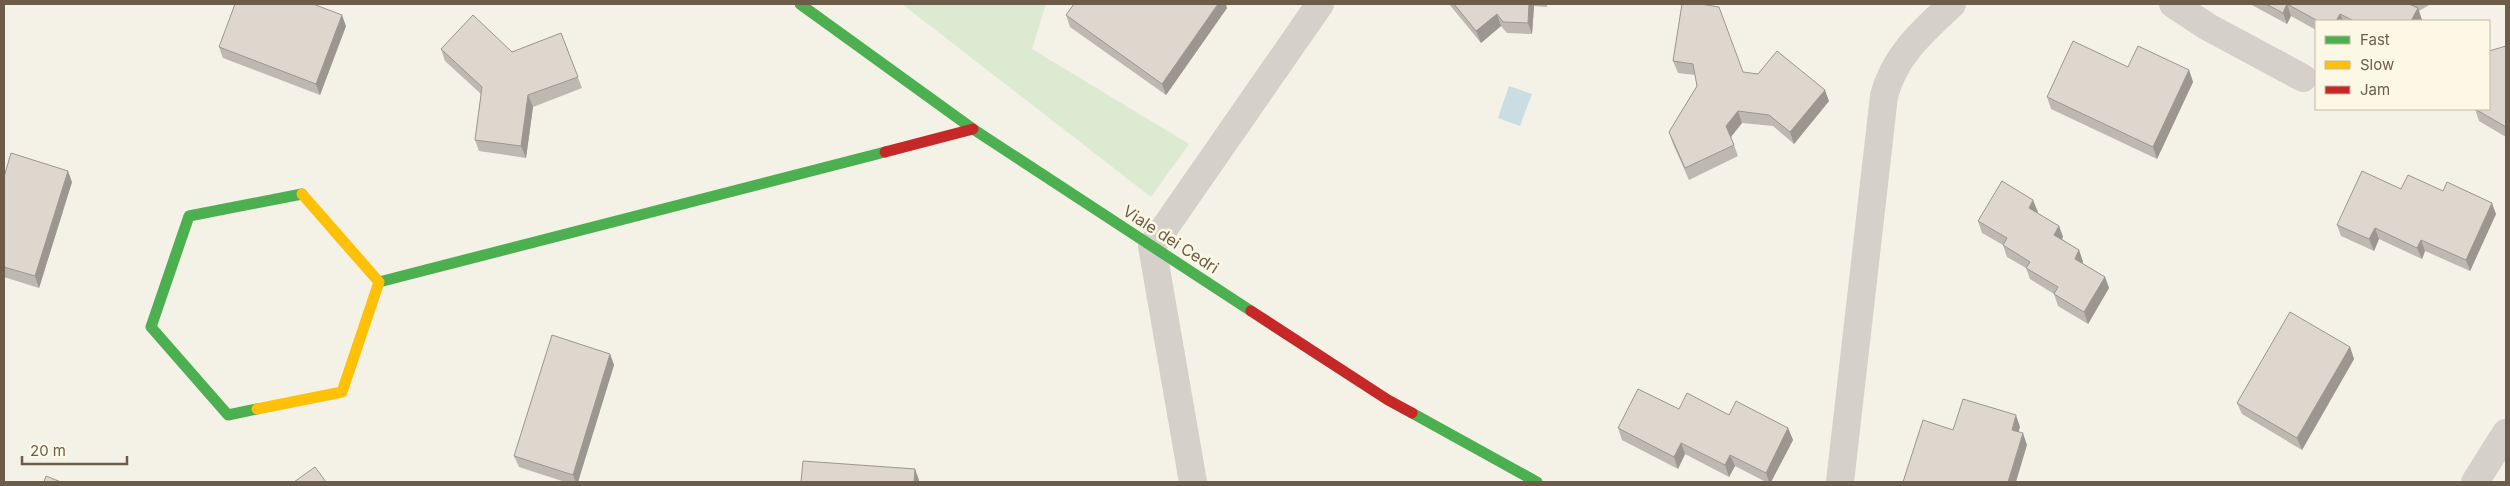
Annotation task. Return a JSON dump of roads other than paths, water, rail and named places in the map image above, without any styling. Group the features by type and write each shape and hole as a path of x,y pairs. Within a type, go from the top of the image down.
{"street":[{"name":"Viale dei Cedri","path":"800,4 973,129 1388,400 1537,482"},
{"path":"1193,482 1152,246 1320,4"},
{"path":"1840,482 1884,96 1891,74 1900,58 1952,4"},
{"path":"2172,4 2226,37 2303,78"},
{"path":"379,282 973,129"},
{"path":"302,194 379,282 342,392 228,415 151,327 189,216 198,214 302,194"},
{"path":"2476,482 2506,434"}]}
